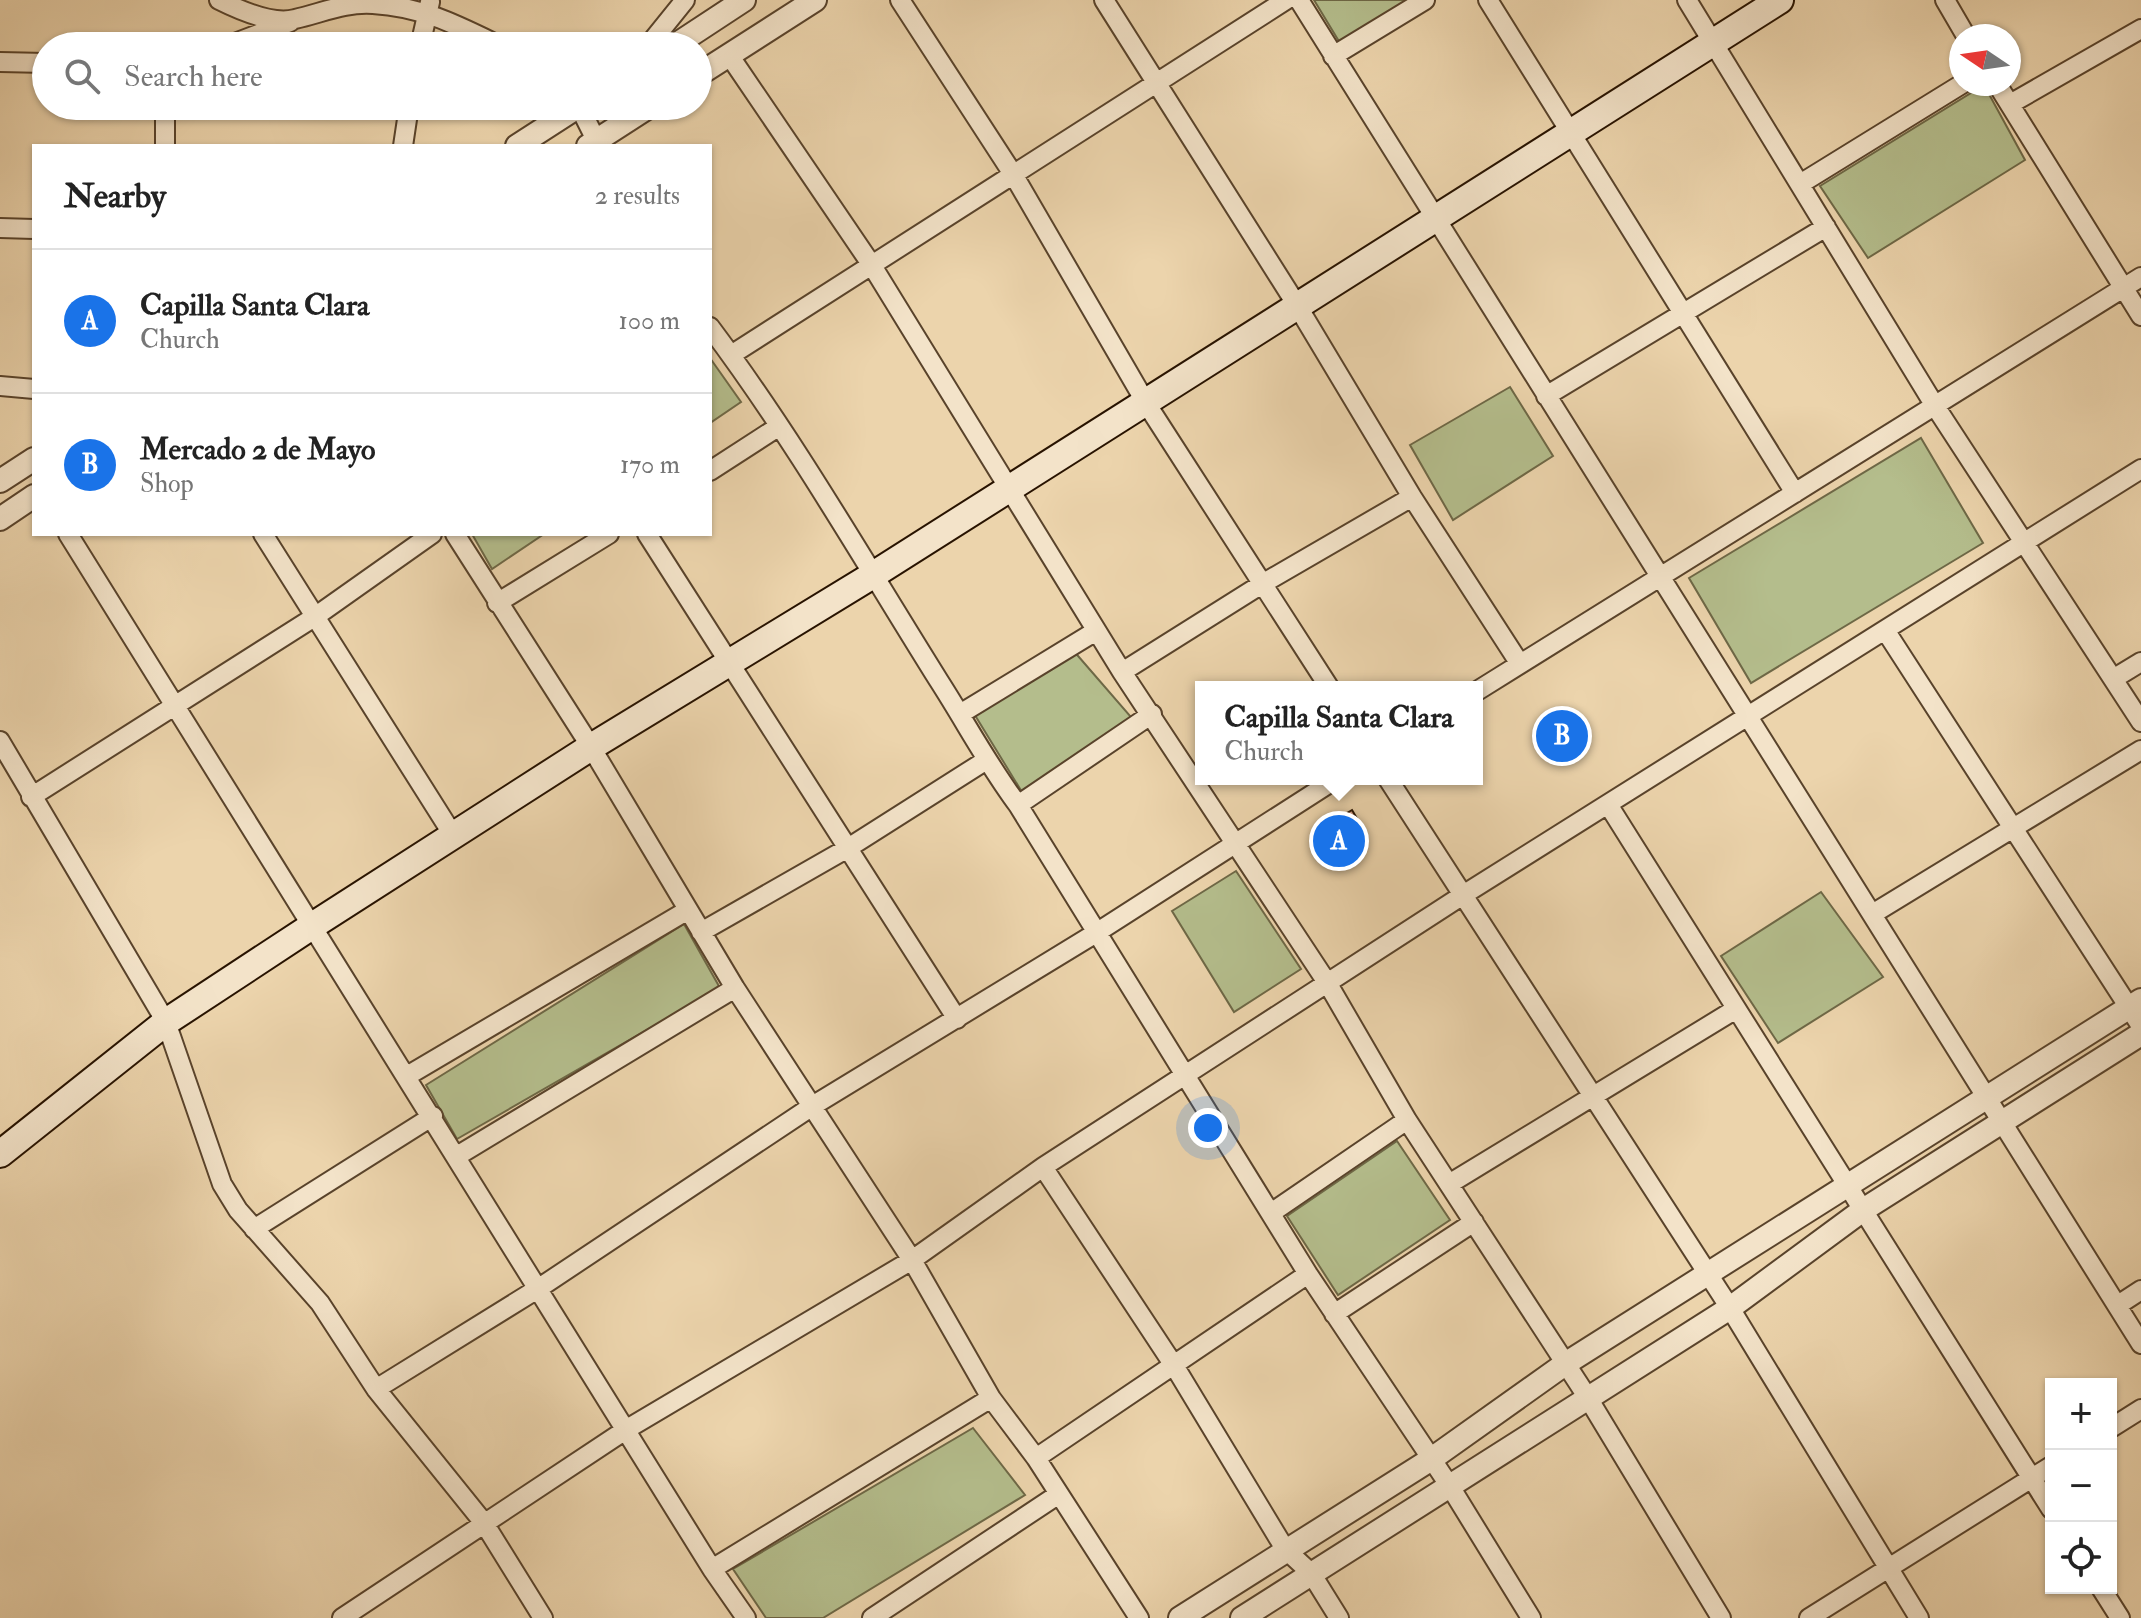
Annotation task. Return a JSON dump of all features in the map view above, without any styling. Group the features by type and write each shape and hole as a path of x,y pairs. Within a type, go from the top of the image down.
{"main road":[{"path":"0,1154 166,1022 312,926 591,747 1007,491 1780,0"}],"street":[{"path":"219,0 268,18 292,20"},
{"path":"659,32 685,0"},
{"path":"695,32 744,0"},
{"path":"712,66 815,0"},
{"path":"900,0 1013,174 1146,403 1325,681"},
{"path":"1104,0 1298,307 1412,497 1520,664"},
{"path":"731,355 1286,0"},
{"path":"1299,0 1435,221 1989,1096 2141,1344"},
{"path":"1333,56 1425,0"},
{"path":"1488,0 1795,493"},
{"path":"1687,0 1935,406 2141,722"},
{"path":"1945,0 1959,24"},
{"path":"262,32 333,7 371,3 428,5 475,32"},
{"path":"423,32 428,5"},
{"path":"2010,104 2141,29"},
{"path":"729,55 871,264 1007,491 1122,672 1195,780"},
{"path":"0,62 32,63"},
{"path":"1800,184 1949,92"},
{"path":"2005,96 2141,316"},
{"path":"165,120 165,144"},
{"path":"403,144 407,120"},
{"path":"520,144 557,120"},
{"path":"585,120 594,144 616,120"},
{"path":"1546,396 1826,227"},
{"path":"0,228 32,229"},
{"path":"1483,687 2141,277"},
{"path":"712,330 873,575 960,714 985,761 1018,805 1308,1274 1451,1488 1531,1618"},
{"path":"0,386 32,389"},
{"path":"712,470 778,427"},
{"path":"0,481 32,460"},
{"path":"342,1618 627,1429 912,1260 1043,1167 1463,895 2141,469"},
{"path":"0,519 32,497"},
{"path":"1122,672 1262,584 1412,497"},
{"path":"69,536 433,1116 712,1569 746,1618"},
{"path":"264,536 453,835"},
{"path":"31,797 316,616 429,536"},
{"path":"456,536 591,747 735,988 814,1105 912,1260 991,1398 1036,1458 1139,1618"},
{"path":"497,603 606,536"},
{"path":"648,536 732,661 957,1019"},
{"path":"1180,1618 1430,1460 1565,1364 1989,1096 2137,1011 2013,828 1885,630"},
{"path":"960,714 1096,631"},
{"path":"2113,679 2141,662"},
{"path":"1018,805 1152,714"},
{"path":"0,741 166,1022 222,1184 254,1229 320,1303 376,1389 484,1523 543,1618"},
{"path":"1874,913 2141,750"},
{"path":"701,932 848,848 985,761"},
{"path":"1199,785 1328,984 1407,1120 1588,1398 1721,1618"},
{"path":"376,1389 539,1288 814,1105 1096,933 1326,785"},
{"path":"1392,785 1730,1308 1919,1618"},
{"path":"1609,806 2045,1499"},
{"path":"407,1076 688,910"},
{"path":"457,1156 735,988"},
{"path":"1449,1184 1736,1009"},
{"path":"1242,1618 1730,1308 1863,1210 2141,1034"},
{"path":"254,1229 433,1116"},
{"path":"1271,1213 1407,1120"},
{"path":"1043,1167 1175,1367 1285,1549 1311,1573 1339,1618"},
{"path":"1334,1314 1474,1222"},
{"path":"1036,1458 1175,1367 1308,1274"},
{"path":"2118,1305 2141,1290"},
{"path":"712,1569 991,1398"},
{"path":"2117,1424 2141,1409"},
{"path":"1809,1618 2045,1470"},
{"path":"872,1618 1059,1494"},
{"path":"2105,1594 2120,1618"}],"green space":[{"path":"1314,0 1408,0 1340,43"},
{"path":"1966,96 1990,96 2025,160 1868,258 1820,186"},
{"path":"712,361 741,402 712,422"},
{"path":"1510,387 1553,456 1453,520 1410,445"},
{"path":"1921,438 1983,543 1751,683 1689,578"},
{"path":"473,536 541,536 492,569"},
{"path":"1072,649 1131,717 1025,797 973,712"},
{"path":"1236,871 1301,969 1234,1012 1172,911"},
{"path":"1821,892 1883,977 1778,1043 1721,956"},
{"path":"684,924 720,988 457,1139 426,1085"},
{"path":"1397,1141 1450,1220 1338,1295 1287,1216"},
{"path":"973,1428 1025,1495 823,1618 766,1618 733,1569"}],"building":[{"path":"1352,810 1366,834 1332,854 1318,830"}],"place":[{"name":"Mercado 2 de Mayo","path":"1562,736"},
{"name":"Capilla Santa Clara","path":"1339,841"}]}
